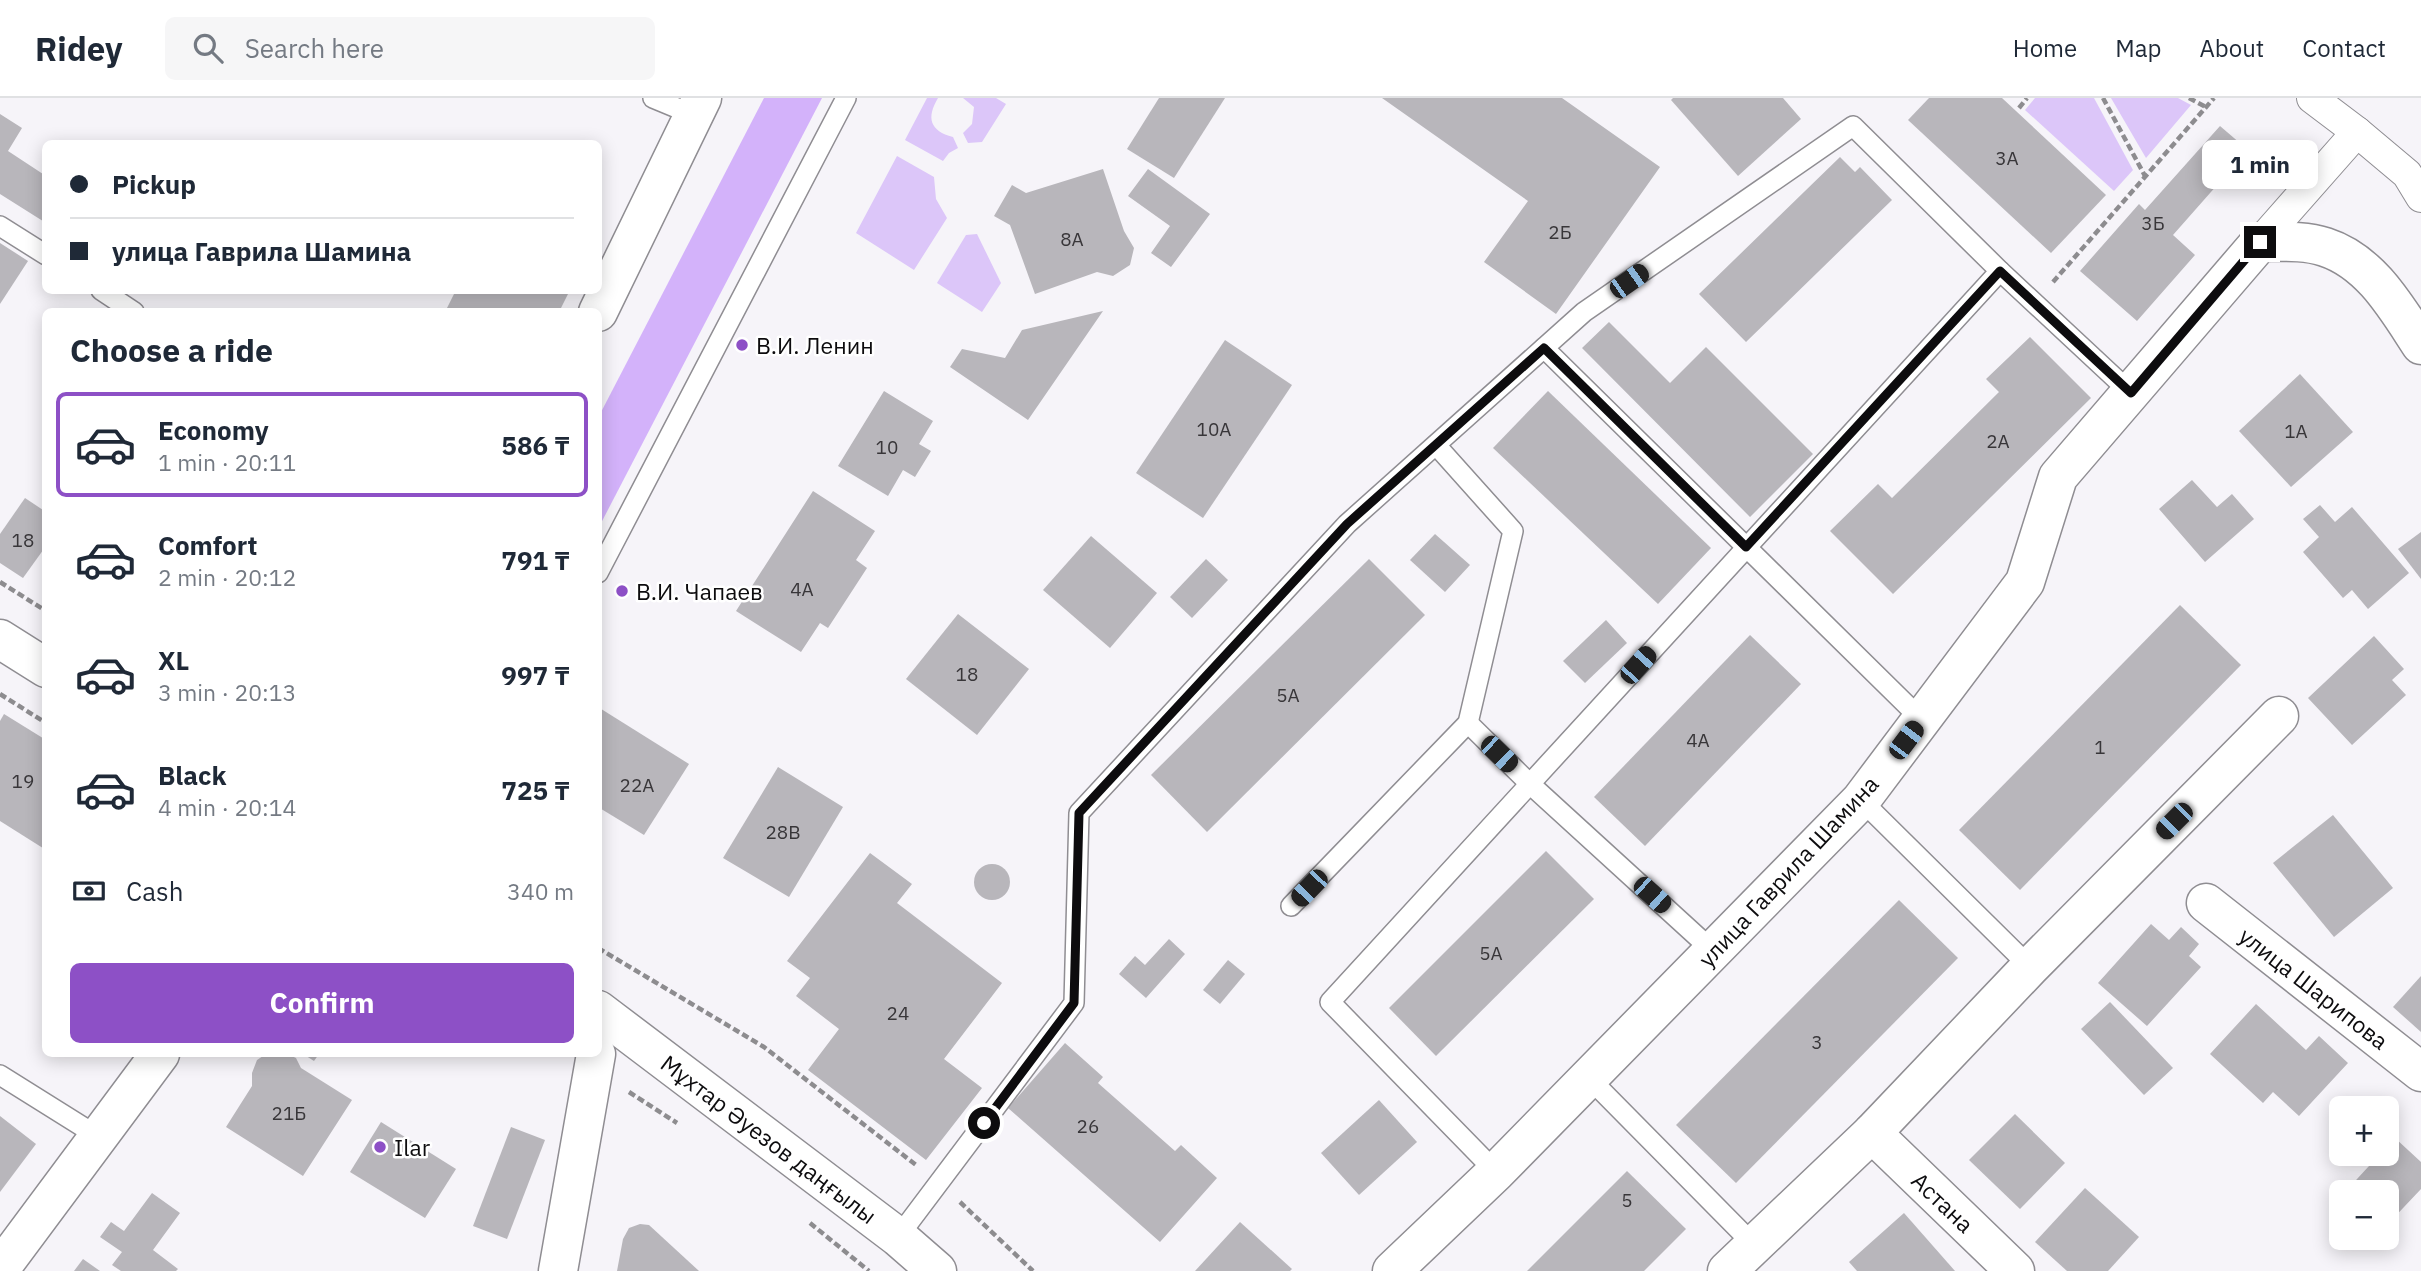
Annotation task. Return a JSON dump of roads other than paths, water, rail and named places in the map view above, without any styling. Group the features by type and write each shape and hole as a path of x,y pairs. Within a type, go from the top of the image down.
{"street":[{"path":"2312,98 2407,174 2421,197"},
{"path":"600,308 698,107"},
{"name":"улица Гаврила Шамина","path":"1392,1271 1496,1172 1861,800 2025,582 2058,477 2357,132"},
{"path":"2260,242 2296,242 2325,247 2355,264 2382,286 2421,345"},
{"path":"0,639 42,665"},
{"path":"1727,1271 1872,1133 2030,967 2279,716"},
{"name":"улица Шарипова","path":"2206,903 2421,1072"},
{"name":"Мұхтар Әуезов даңғылы","path":"602,1040 898,1237 937,1271"},
{"path":"0,1269 158,1057"},
{"path":"558,1271 595,1057"},
{"name":"Астана","path":"1872,1133 2015,1271"}],"lane":[{"path":"653,98 698,107"},
{"path":"602,565 846,98"},
{"path":"898,1237 1074,1003 1079,813 1347,524 1584,312 1853,126 2000,271 2131,393"},
{"path":"0,226 42,252"},
{"path":"1496,1172 1330,1002 2000,271"},
{"path":"107,294 128,308"},
{"path":"1544,348 1922,720"},
{"path":"1291,906 1468,723 1513,531 1436,445"},
{"path":"1468,723 1530,784 1713,951"},
{"path":"1861,800 2030,967"},
{"path":"0,1076 99,1136"},
{"path":"1589,1078 1755,1245"}],"place":[{"name":"В.И. Ленин","path":"742,345"},
{"name":"В.И. Чапаев","path":"622,591"},
{"name":"Ilar","path":"380,1147"}]}
